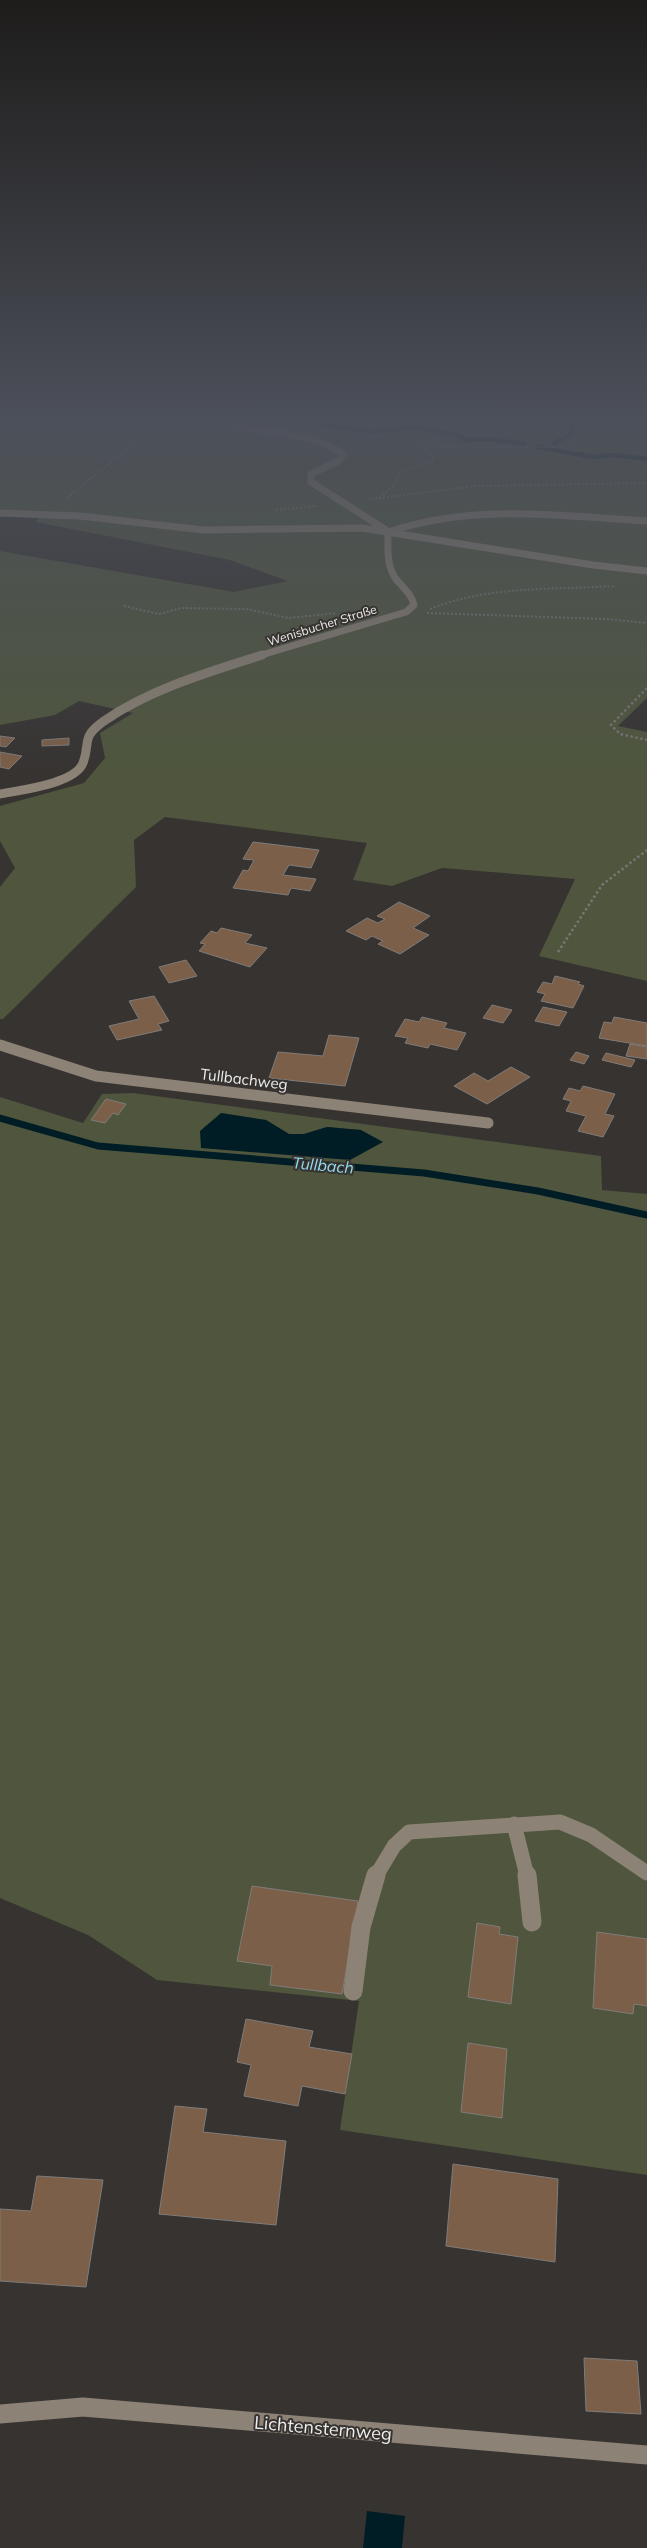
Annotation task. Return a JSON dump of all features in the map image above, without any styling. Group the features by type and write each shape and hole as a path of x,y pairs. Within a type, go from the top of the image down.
{"street":[{"name":"Wenisbucher Straße","path":"0,794 65,779 72,775 83,764 87,739 96,728 127,708 164,691 238,662 406,612 414,605 413,596 393,575 388,558 388,539"},
{"path":"432,539 647,571"},
{"name":"Tullbachweg","path":"0,1046 96,1076 488,1123"},
{"path":"352,1991 363,1913 388,1852 398,1840 409,1832 560,1822 576,1827 647,1872"},
{"path":"514,1824 528,1880 532,1922"},
{"name":"Lichtensternweg","path":"0,2414 83,2407 647,2455"}],"path":[{"path":"624,583 615,587 540,588 470,596 439,605 422,613 606,619 647,623"},
{"path":"124,606 159,614 181,608 246,609 289,618 344,612"},
{"path":"647,688 611,725 620,734 647,740"},
{"path":"558,952 602,886 647,850"}],"green space":[{"path":"122,539 647,539 647,698 618,726 647,732 647,981 539,956 575,879 442,868 392,886 353,880 367,843 165,817 134,840 136,887 3,1019 0,1019 0,887 15,868 0,841 0,806 84,783 105,758 100,733 133,713 79,701 55,715 0,725 0,551 234,592 288,581 230,560"},
{"path":"133,1093 601,1156 602,1190 647,1194 647,2175 340,2130 359,2001 157,1980 88,1935 0,1898 0,1097 83,1123 102,1094","holes":["221,1113 266,1120 289,1134 304,1134 327,1127 361,1130 350,1160"]}],"water":[{"path":"221,1113 266,1120 289,1134 304,1134 327,1127 361,1130 383,1142 350,1160 201,1148 200,1131"},
{"path":"367,2511 405,2516 402,2548 363,2548"}],"building":[{"path":"0,736 15,738 6,747 0,746"},
{"path":"69,738 69,745 42,746 42,740"},
{"path":"0,752 22,756 9,769 0,767"},
{"path":"253,842 319,850 311,868 289,865 283,875 316,879 310,891 291,888 288,895 233,888 243,870 248,871 254,860 243,859"},
{"path":"399,902 430,916 413,928 429,935 400,954 378,944 383,941 372,936 366,940 346,931 367,918 378,923 385,919 377,916"},
{"path":"221,928 252,935 245,943 267,948 250,967 199,951 205,944 200,943 211,931 217,933"},
{"path":"186,960 197,976 169,983 159,967"},
{"path":"555,976 580,982 578,984 584,986 573,1008 541,1001 545,994 537,992 543,982 552,984"},
{"path":"154,996 169,1021 158,1024 162,1030 117,1040 109,1026 139,1019 129,1001"},
{"path":"492,1005 512,1010 503,1023 483,1018"},
{"path":"543,1007 567,1012 559,1026 535,1021"},
{"path":"422,1017 447,1023 444,1028 466,1033 457,1050 430,1044 428,1048 405,1043 408,1038 395,1036 405,1019 419,1022"},
{"path":"614,1017 647,1023 647,1046 599,1038 604,1022 612,1023"},
{"path":"329,1035 359,1038 345,1086 269,1078 278,1052 323,1056"},
{"path":"630,1044 647,1047 647,1059 626,1056"},
{"path":"576,1052 589,1056 584,1064 570,1060"},
{"path":"606,1053 635,1060 631,1067 602,1060"},
{"path":"511,1067 530,1077 487,1104 454,1086 474,1073 488,1081"},
{"path":"583,1086 615,1094 605,1114 614,1116 603,1137 578,1131 586,1116 566,1111 571,1101 563,1099 569,1088 580,1091"},
{"path":"106,1099 126,1104 118,1115 113,1113 105,1123 91,1120"},
{"path":"252,1886 358,1901 342,1994 270,1985 272,1966 237,1961"},
{"path":"477,1923 500,1927 499,1934 518,1937 511,2004 468,1997"},
{"path":"597,1932 647,1939 647,2006 634,2004 633,2014 593,2008"},
{"path":"246,2019 313,2031 309,2047 352,2054 345,2094 302,2086 298,2106 244,2096 251,2065 237,2062"},
{"path":"468,2043 507,2049 502,2118 461,2112"},
{"path":"175,2106 207,2109 203,2132 286,2141 276,2225 159,2214"},
{"path":"453,2164 558,2179 555,2262 446,2246"},
{"path":"37,2176 103,2180 86,2287 0,2281 0,2209 31,2211"},
{"path":"584,2358 637,2361 641,2414 586,2411"}],"waterway":[{"name":"Tullbach","path":"0,1118 98,1146 424,1173 538,1191 647,1215"}]}
